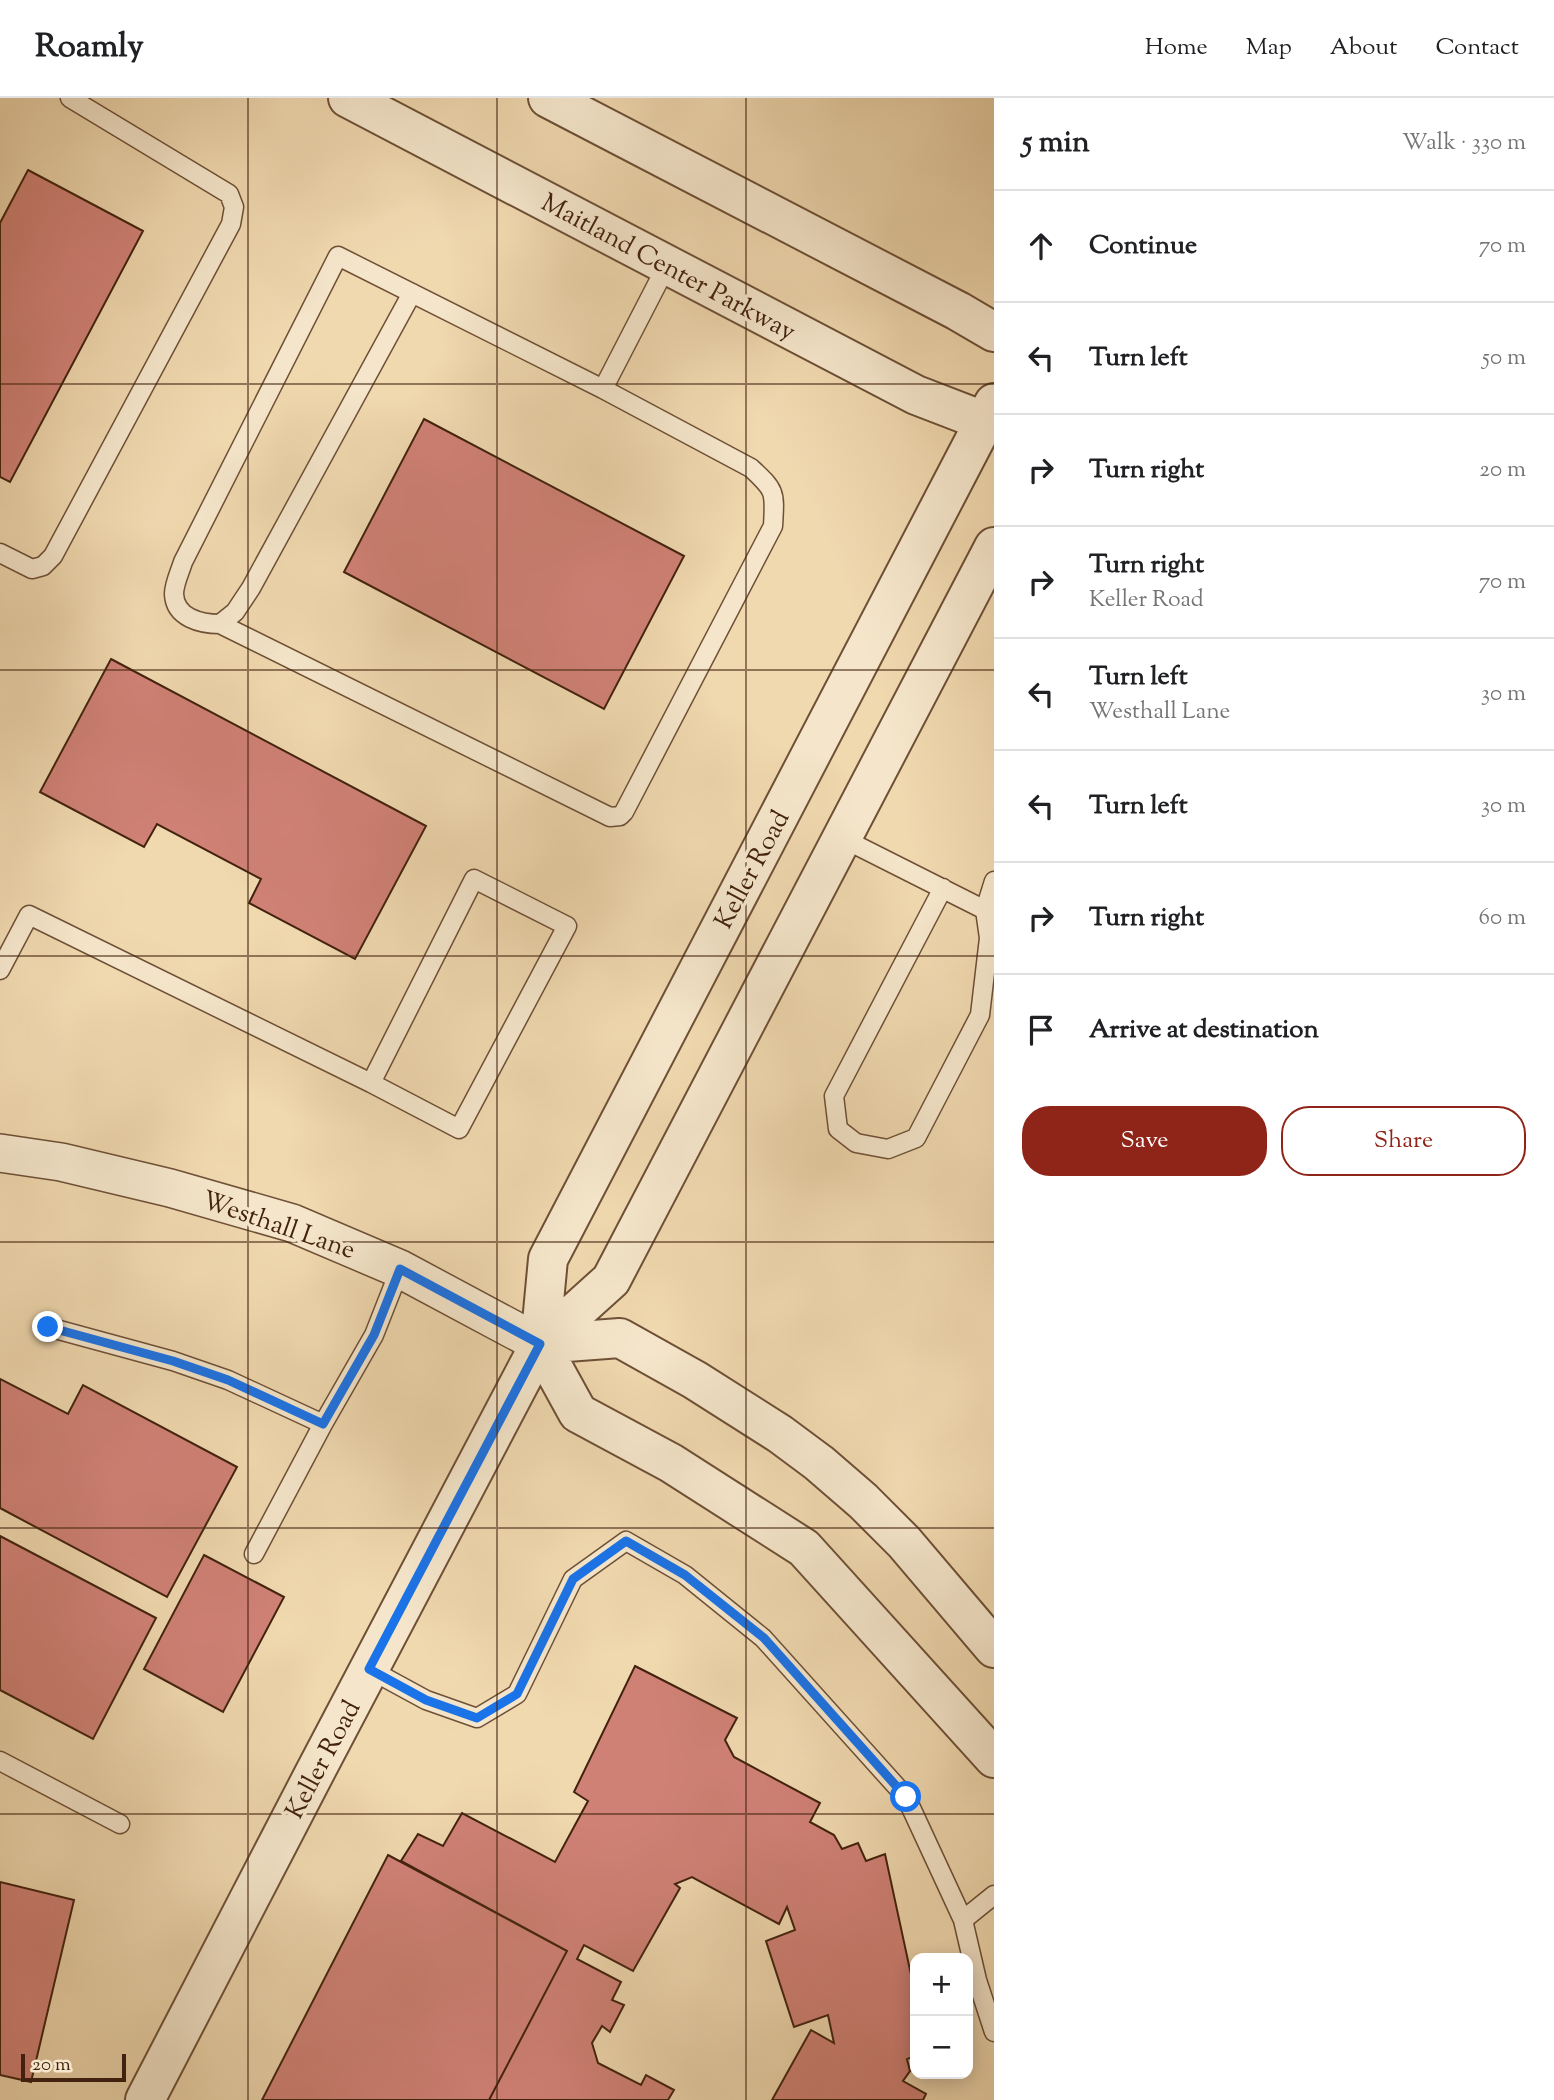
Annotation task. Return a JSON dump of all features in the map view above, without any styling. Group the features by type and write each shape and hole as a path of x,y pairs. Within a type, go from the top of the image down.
{"street":[{"name":"Maitland Center Parkway","path":"348,98 916,396 991,417"},
{"path":"548,98 994,332"},
{"name":"Keller Road","path":"540,1344 548,1259 991,417"},
{"name":"Keller Road","path":"145,2100 540,1344 611,1280 994,547"},
{"name":"Westhall Lane","path":"0,1153 61,1162 134,1179 292,1223 400,1269 540,1344"},
{"path":"994,1648 904,1542 863,1501 780,1434 695,1380 620,1338 540,1344 578,1413 671,1463 804,1548 994,1758"}],"lane":[{"path":"0,553 32,569 43,566 53,556 231,224 234,207 229,194 69,98"},
{"path":"338,256 412,293 603,389 751,468 771,487 773,526 620,816 610,817 220,624 192,620 176,603 174,592 183,562 338,256"},
{"path":"603,389 667,265"},
{"path":"220,624 235,612 251,588 412,293"},
{"path":"842,838 985,909"},
{"path":"0,970 29,915 459,1129 567,926 474,879 371,1083"},
{"path":"943,888 834,1096 838,1129 856,1143 888,1149 916,1138 980,1015 989,938 985,909 994,881"},
{"path":"254,1554 374,1335 400,1269"},
{"path":"48,1327 173,1361 228,1380 323,1424"},
{"path":"369,1669 426,1700 477,1718 517,1694 573,1579 626,1541 685,1575 764,1638 906,1797 962,1920 994,2032"},
{"path":"0,1761 120,1824"},
{"path":"962,1920 994,1895"}],"building":[{"path":"28,170 143,231 10,482 0,477 0,223"},
{"path":"424,419 684,556 604,709 344,572"},
{"path":"111,659 426,826 355,959 249,903 261,879 157,824 144,847 40,792"},
{"path":"0,1379 68,1414 83,1385 237,1467 167,1597 0,1508"},
{"path":"0,1536 156,1618 93,1739 0,1690"},
{"path":"204,1555 284,1597 223,1712 144,1669"},
{"path":"635,1666 737,1718 725,1740 734,1757 820,1803 810,1822 834,1835 842,1849 858,1843 866,1861 885,1854 910,1970 910,2058 907,2059 910,2071 903,2081 926,2094 923,2100 772,2100 811,2030 834,2043 828,2015 794,2027 766,1941 795,1930 787,1907 779,1924 692,1877 675,1884 680,1888 633,1971 584,1945 577,1959 621,1982 612,2000 624,2005 610,2032 602,2026 592,2043 598,2063 641,2085 646,2075 674,2090 668,2100 489,2100 567,1951 401,1861 418,1834 443,1846 462,1813 555,1862 588,1801 574,1792"},
{"path":"388,1855 567,1951 489,2100 262,2100"},
{"path":"0,1882 74,1900 31,2082 0,2075"}],"route":[{"path":"48,1327 99,1339 228,1380 323,1424 374,1335 400,1269 540,1344 369,1669 426,1700 477,1718 517,1694 573,1579 626,1541 685,1575 764,1638 906,1797"}]}
